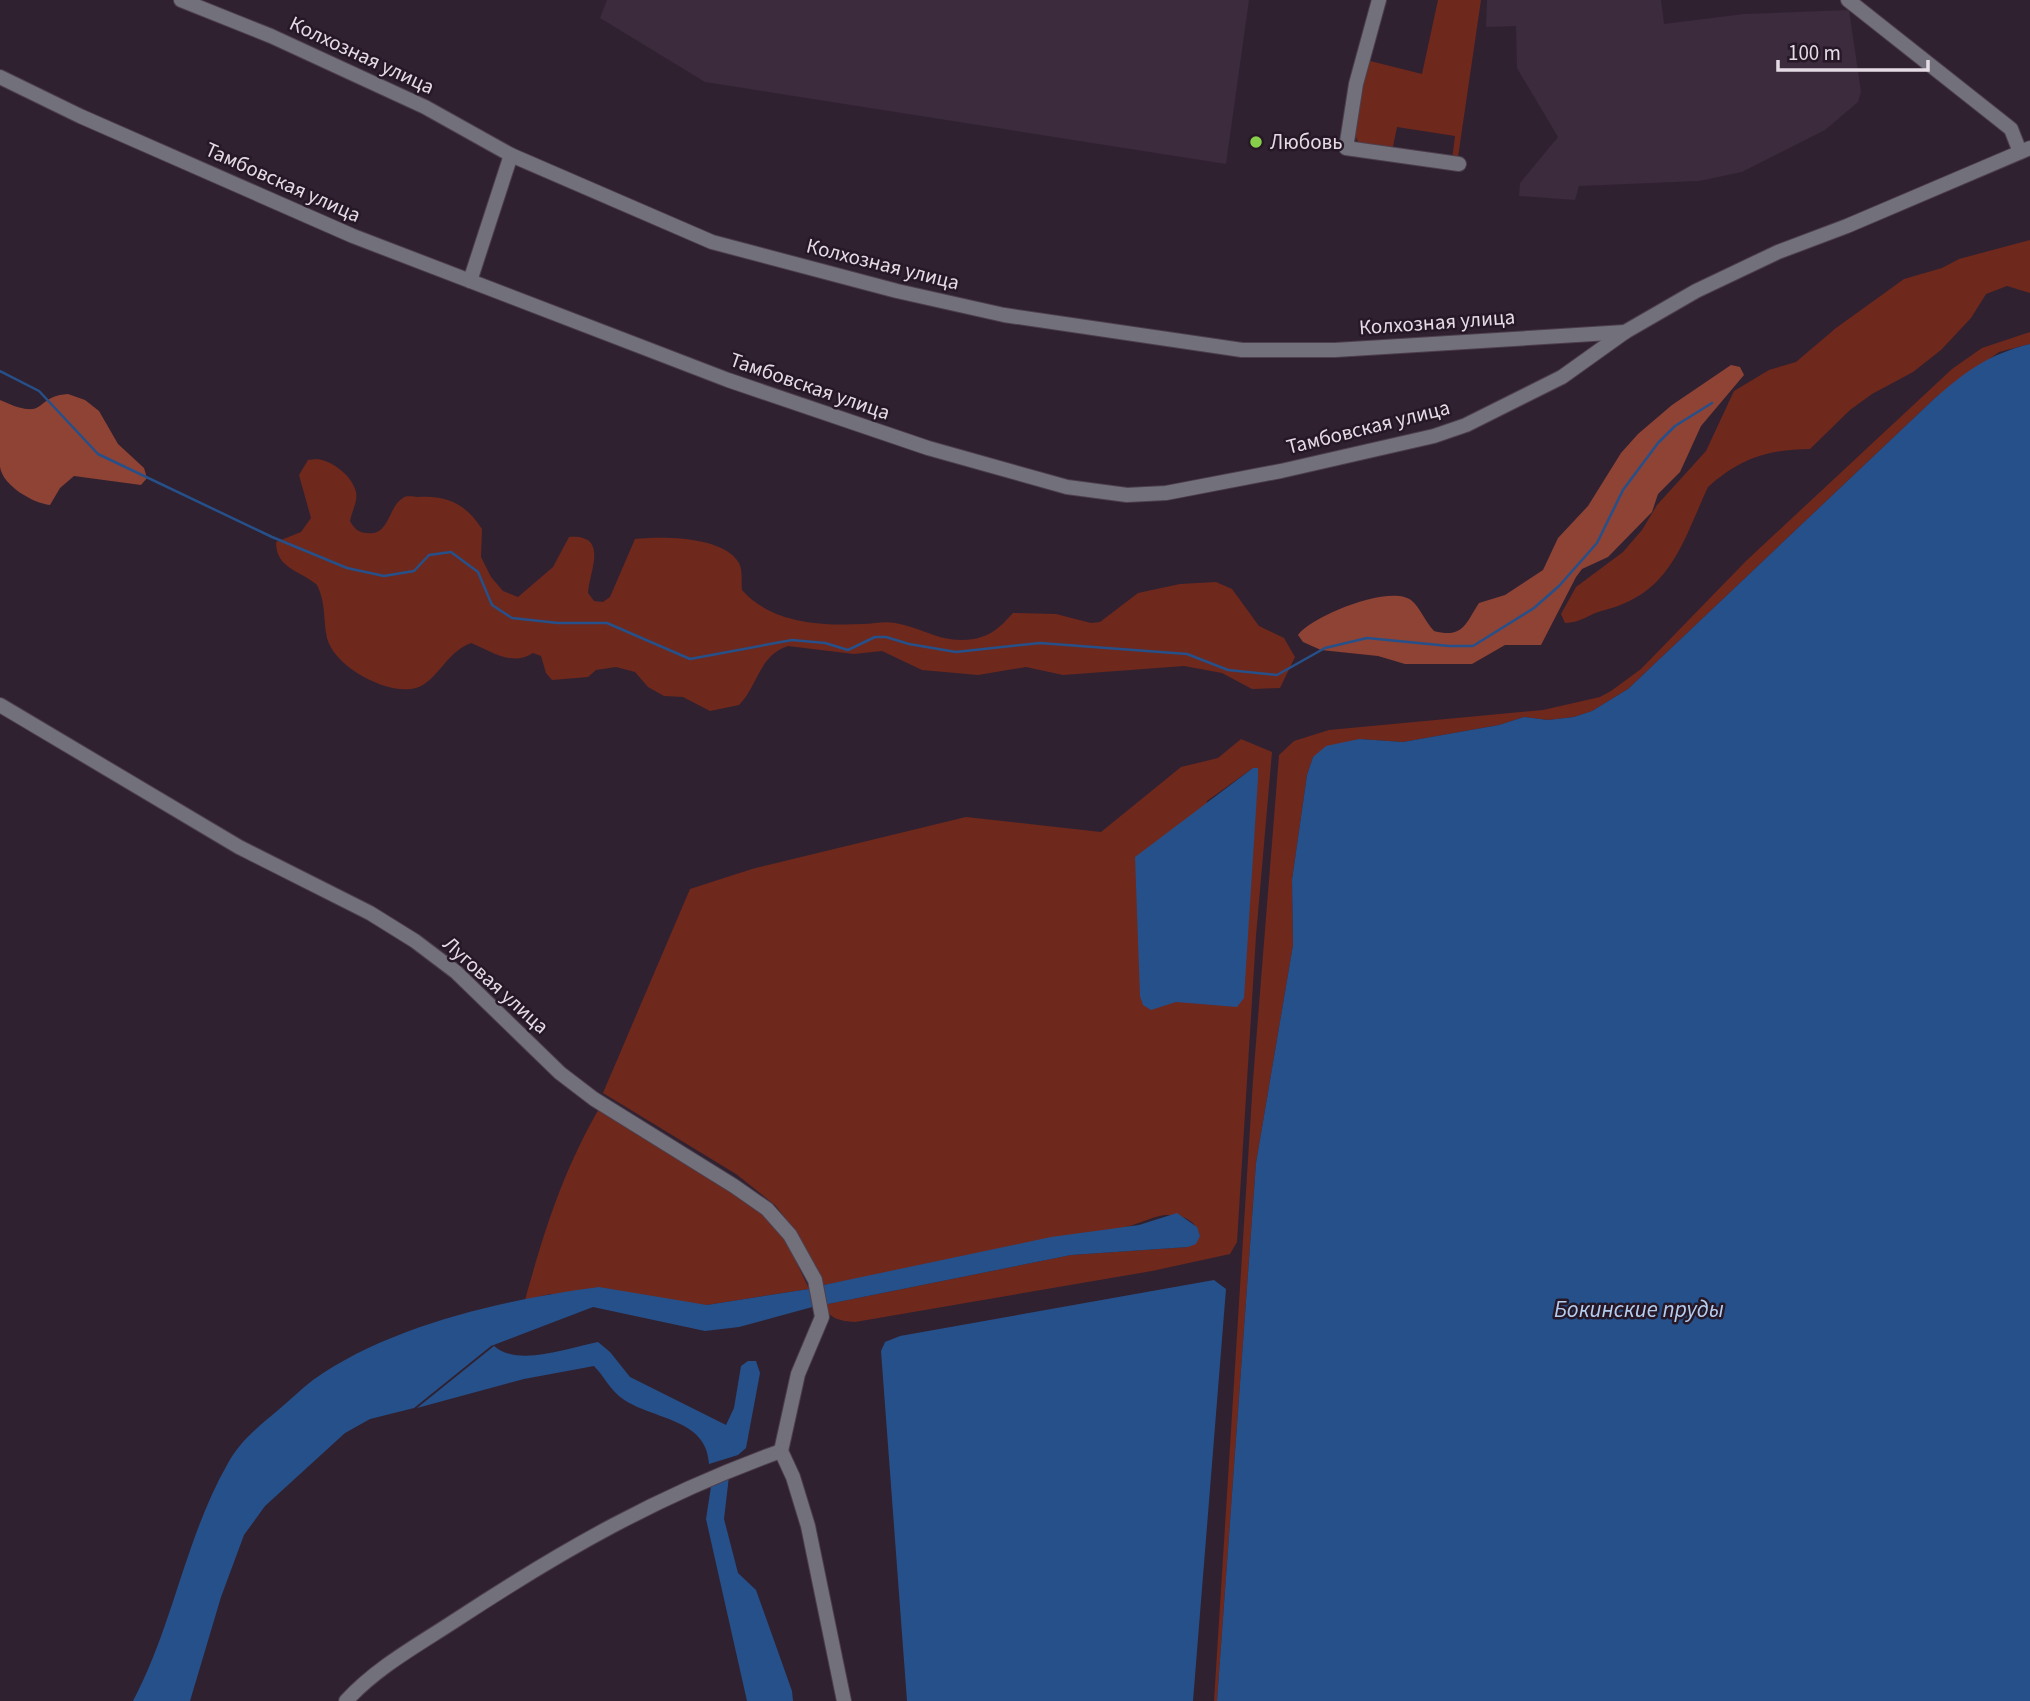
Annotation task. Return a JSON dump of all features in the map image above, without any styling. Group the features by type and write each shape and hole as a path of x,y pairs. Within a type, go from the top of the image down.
{"street":[{"name":"Колхозная улица","path":"181,0 271,36 425,107 511,155 712,242 897,291 1004,315 1103,332 1242,350 1290,351 1625,332"},
{"path":"1379,0 1356,85 1346,148 1459,164"},
{"path":"1848,0 2011,129 2025,150"},
{"name":"Тамбовская улица","path":"0,77 80,116 353,236 741,385 928,448 1067,487 1127,495 1166,493 1281,471 1434,436 1498,410 1562,377 1625,332 1696,291 1778,252 1847,226 2025,150"},
{"path":"470,281 511,155"},
{"name":"Луговая улица","path":"0,705 239,847 362,909 415,941 456,972 561,1073 594,1099 766,1209 790,1235 815,1280 822,1317 798,1374 781,1451"},
{"path":"346,1701 375,1672 571,1546 688,1487 781,1451 793,1477 808,1526 844,1701"}],"shaded area":[{"path":"607,0 1249,0 1226,164 705,82 600,18"},
{"path":"1438,0 1481,0 1458,157 1452,160 1455,136 1397,127 1392,151 1360,145 1354,134 1366,60 1422,74"},
{"path":"1487,0 1661,0 1664,24 1744,14 1849,10 1861,92 1858,102 1825,130 1742,172 1699,181 1579,186 1575,200 1519,196 1520,183 1558,137 1517,68 1516,26 1486,27"},
{"path":"2030,240 2030,293 2007,286 1986,294 1971,318 1941,350 1913,372 1872,394 1850,410 1810,449 1767,454 1743,462 1720,477 1708,487 1681,546 1660,578 1627,602 1565,623 1561,614 1576,587 1623,552 1642,530 1657,505 1706,451 1734,391 1769,370 1796,362 1836,328 1904,279 1942,268 1959,259"},
{"path":"2030,332 2030,344 1999,352 1935,398 1628,689 1592,711 1574,717 1548,720 1524,717 1499,725 1403,742 1359,739 1313,757 1307,775 1292,880 1293,945 1256,1163 1217,1701 1214,1701 1253,1080 1279,755 1294,741 1329,730 1543,710 1600,697 1611,691 1641,669 1746,561 1952,369 1982,348"},
{"path":"1731,365 1740,367 1744,375 1701,426 1680,472 1658,494 1652,512 1608,557 1582,569 1541,645 1505,645 1472,664 1405,664 1378,656 1321,650 1303,642 1298,635 1318,619 1334,611 1386,596 1401,596 1411,600 1434,631 1458,631 1467,623 1479,603 1505,595 1543,570 1558,538 1588,506 1621,453 1638,434 1672,405"},
{"path":"68,394 85,400 99,411 118,444 144,468 147,478 141,485 74,476 60,488 50,505 35,501 7,481 0,467 0,400 34,409 49,399"},
{"path":"317,459 335,466 354,486 356,502 350,521 360,532 374,533 380,530 394,507 406,497 438,498 462,507 482,529 481,557 491,577 503,591 518,597 553,567 569,537 582,538 593,548 588,593 594,601 603,602 610,597 635,539 675,538 720,547 731,554 740,566 742,590 767,610 782,616 813,623 895,623 962,640 991,633 1013,613 1056,614 1091,623 1100,622 1138,593 1180,584 1216,582 1232,589 1259,626 1284,638 1295,657 1280,688 1252,689 1222,673 1184,666 1063,675 1026,667 978,675 922,670 882,651 854,654 788,646 771,656 739,705 710,711 683,697 664,696 648,687 635,672 616,667 596,670 588,677 552,680 546,673 541,656 533,653 525,657 509,658 471,643 455,653 424,684 416,688 391,688 364,677 340,659 327,638 323,604 317,585 284,564 277,551 276,542 301,532 311,518 299,475 308,460"},
{"path":"1241,739 1272,752 1256,936 1237,1242 1230,1254 1152,1271 855,1322 840,1320 832,1316 823,1305 1071,1255 1188,1247 1200,1236 1188,1219 1162,1215 1121,1228 1007,1247 819,1286 799,1236 775,1205 736,1174 603,1093 690,889 752,869 966,817 1101,832 1181,767 1218,758","holes":["1253,768 1176,1002 1167,1003 1207,801"]},
{"path":"601,1105 762,1211 785,1238 809,1289 707,1305 550,1294 525,1300 556,1200"}],"water":[{"name":"Бокинские пруды","path":"2030,344 2030,1701 1217,1701 1256,1163 1293,945 1292,880 1307,775 1313,757 1326,746 1359,739 1403,742 1499,725 1524,717 1548,720 1574,717 1592,711 1628,689 1935,398 1968,372 1990,359"},
{"path":"1253,768 1258,768 1258,778 1244,998 1237,1007 1176,1002 1151,1010 1143,1005 1140,996 1135,857"},
{"path":"1177,1213 1197,1227 1200,1236 1196,1244 1188,1247 1071,1255 823,1305 819,1286 1051,1237 1139,1225"},
{"path":"1214,1280 1226,1289 1193,1701 907,1701 881,1351 885,1342 900,1336"},
{"path":"599,1287 707,1305 809,1289 816,1306 739,1327 705,1331 593,1307 491,1346 414,1408 370,1419 345,1433 265,1506 244,1535 221,1597 190,1701 133,1701 159,1643 189,1552 213,1493 227,1465 249,1435 313,1380 377,1344 450,1317 488,1307"},
{"path":"598,1342 610,1352 630,1377 726,1425 734,1408 741,1366 748,1361 756,1361 760,1373 746,1448 738,1455 709,1464 706,1449 699,1437 676,1422 623,1399 594,1366 524,1379 417,1408 494,1346 504,1352 530,1356"},
{"path":"729,1476 724,1519 738,1573 756,1590 792,1691 793,1701 747,1701 706,1519 712,1480"}],"waterway":[{"path":"0,371 39,391 98,454 272,537 347,568 384,576 414,571 429,555 451,552 478,572 492,605 512,618 558,623 607,623 690,659 792,640 825,643 848,650 875,637 886,637 956,652 1040,643 1187,654 1228,670 1277,675 1325,648 1367,638 1473,646 1534,608 1559,586 1597,543 1623,490 1658,443 1675,426 1712,403"}],"place":[{"name":"Любовь","path":"1256,142"}]}
